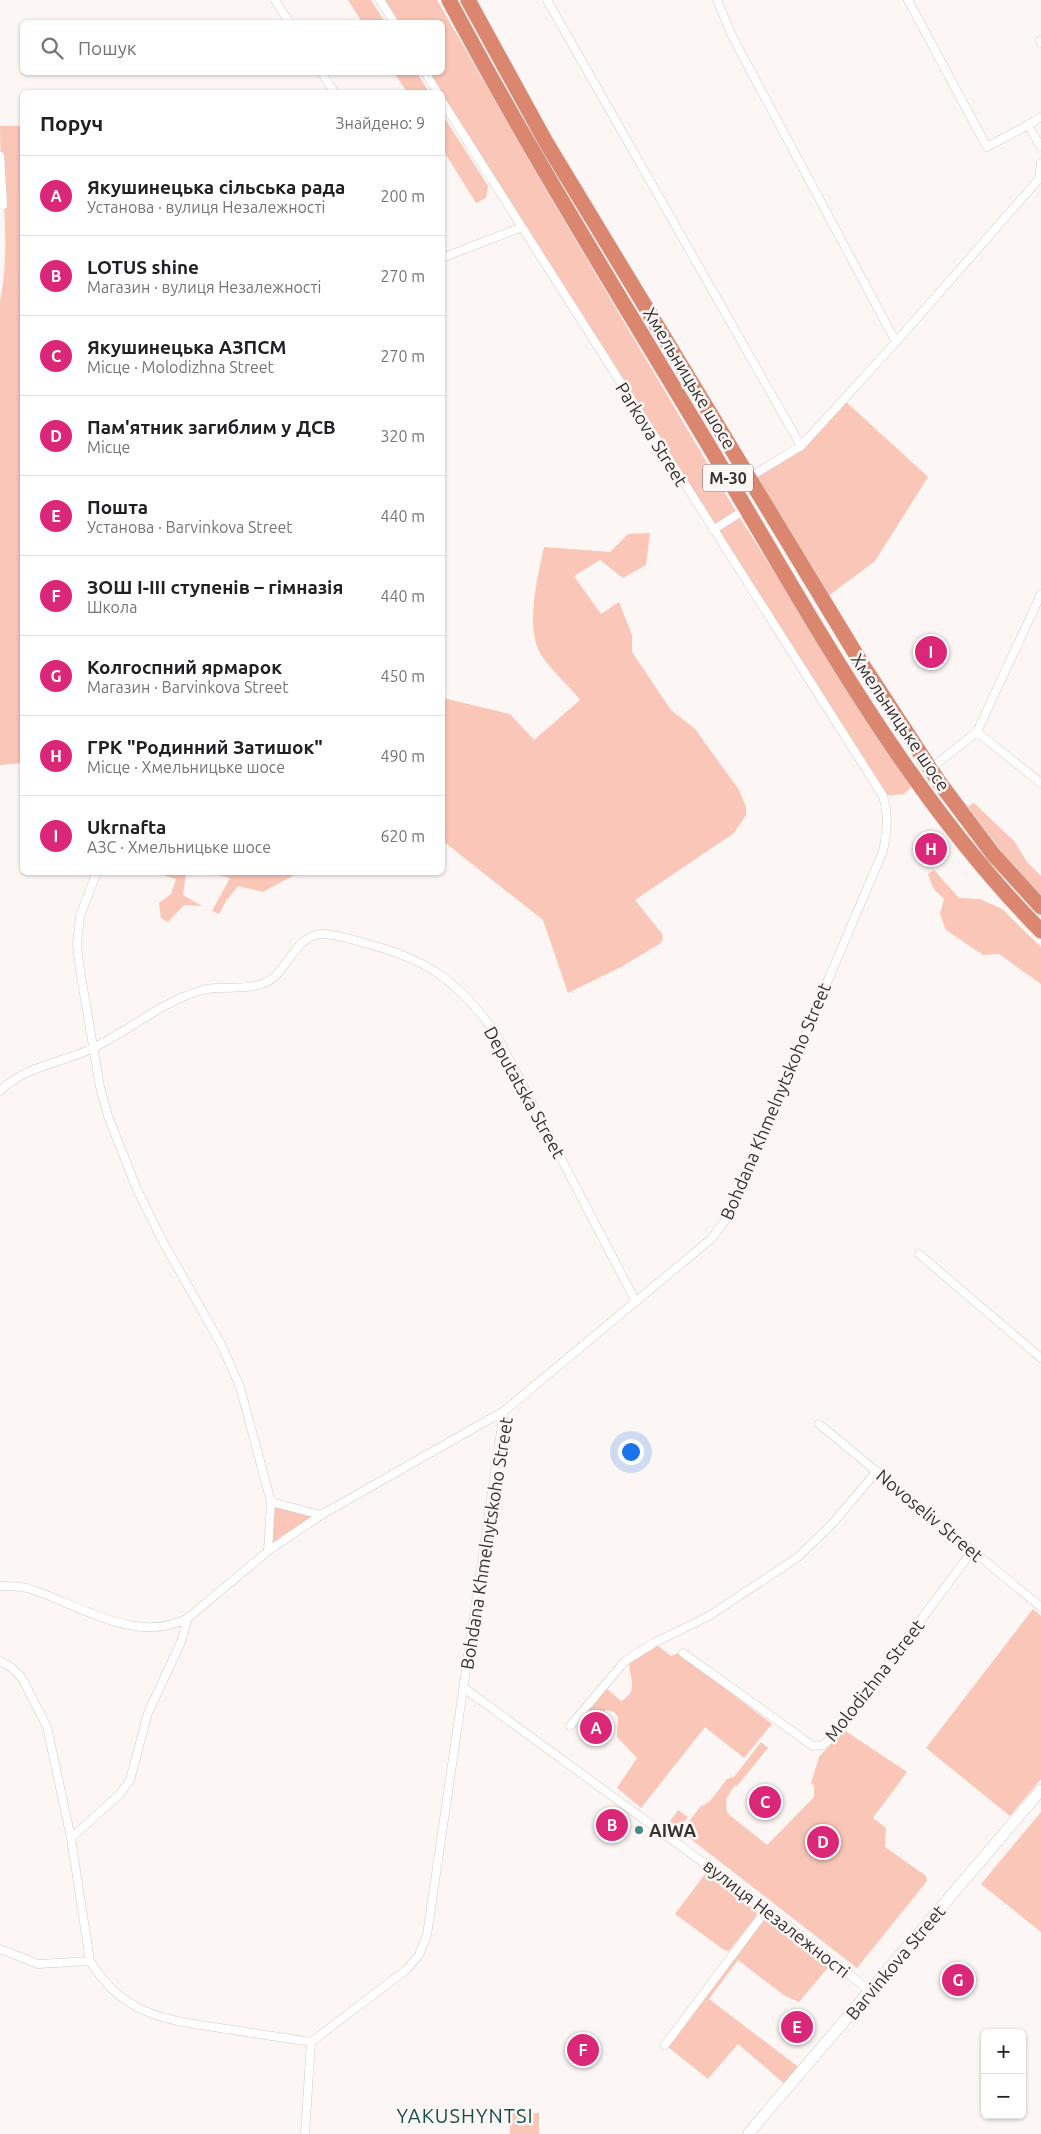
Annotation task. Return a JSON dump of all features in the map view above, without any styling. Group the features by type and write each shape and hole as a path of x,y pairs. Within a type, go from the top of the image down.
{"highway":[{"name":"Хмельницьке шосе","path":"449,0 533,152 843,671 915,780 985,869 1041,931"},
{"name":"Хмельницьке шосе","path":"468,0 547,144 860,661 930,769 993,854 1041,907"},
{"path":"915,780 930,769"}],"street":[{"path":"275,0 287,20"},
{"path":"380,0 393,20"},
{"path":"547,0 801,446"},
{"path":"717,0 733,38 896,342"},
{"path":"908,0 987,147 1041,117"},
{"path":"323,75 333,90"},
{"path":"427,75 436,90"},
{"name":"Parkova Street","path":"445,106 883,796 887,807 887,819"},
{"path":"1028,125 1041,147"},
{"path":"0,156 3,205"},
{"path":"733,486 801,446 1040,180 1041,163"},
{"path":"445,257 522,228"},
{"path":"713,530 746,509"},
{"path":"930,769 977,732 1041,594"},
{"path":"977,732 1041,783"},
{"name":"Bohdana Khmelnytskoho Street","path":"311,2042 406,1970 419,1955 423,1946 428,1926 504,1411 711,1239 727,1218 883,851 887,819"},
{"path":"96,875 80,916 77,944 103,1099 136,1186 162,1240 222,1346 240,1387 271,1502 268,1551"},
{"name":"Deputatska Street","path":"0,1091 13,1080 28,1072 94,1048 191,994 211,989 253,986 267,982 280,970 301,943 311,936 331,935 414,958 446,977 473,1004 495,1032 636,1302"},
{"path":"919,1254 1041,1358"},
{"path":"0,1586 25,1588 119,1623 168,1627 188,1618 268,1551 320,1515 504,1411"},
{"name":"Novoseliv Street","path":"819,1424 1041,1607"},
{"path":"570,1726 625,1661 654,1643 714,1612 798,1557 822,1534 877,1471"},
{"path":"271,1502 320,1515"},
{"name":"Molodizhna Street","path":"683,1652 813,1746 823,1745 835,1735 973,1550"},
{"path":"70,1838 120,1794 130,1780 148,1713 181,1642 188,1618"},
{"path":"0,1661 22,1678 43,1716 50,1738 70,1838 90,1961 100,1978 132,2005 156,2016 311,2042 305,2134"},
{"name":"вулиця Незалежності","path":"464,1688 767,1909 870,1991"},
{"name":"Barvinkova Street","path":"748,2134 1041,1790"},
{"path":"665,2045 767,1909"},
{"path":"0,1949 38,1964 90,1961"}],"shaded area":[{"path":"348,0 371,0 384,20 361,20"},
{"path":"380,0 437,0 553,202 738,515 911,787 904,794 883,796 445,104 445,90 436,90 426,75 445,75 445,20 393,20"},
{"path":"395,75 418,75 428,90 406,90"},
{"path":"445,119 488,186 486,198 476,203 445,153"},
{"path":"0,126 20,126 20,763 0,765 0,301 5,257 5,236"},
{"path":"844,400 928,477 875,561 827,597 752,475 801,446"},
{"path":"650,533 646,565 623,578 600,560 574,576 601,614 619,602 632,635 632,652 671,710 695,729 739,790 746,807 746,815 734,833 635,900 662,934 661,943 621,967 568,993 543,920 445,843 445,698 510,714 534,740 580,700 544,659 536,642 533,629 534,600 544,547 610,552 628,534"},
{"path":"974,803 1014,841 1027,862 1041,876 1041,895 1014,868 968,807"},
{"path":"934,870 959,898 980,899 1002,909 1041,947 1041,984 999,954 983,955 946,930 940,914 944,899 933,888 928,874"},
{"path":"163,875 186,875 183,895 202,906 184,905 168,922 161,918 159,903 171,894 176,879"},
{"path":"217,875 294,875 263,892 238,886 226,901 219,914 212,911 230,878"},
{"path":"271,1502 321,1515 268,1551"},
{"path":"1033,1609 1041,1616 1041,1779 1010,1816 926,1748"},
{"path":"657,1645 671,1656 678,1653 772,1724 744,1758 705,1727 641,1808 617,1788 637,1758 617,1737 618,1717 614,1712 606,1710 597,1718 587,1713 607,1689 621,1701 627,1697 632,1689 629,1664"},
{"path":"844,1730 907,1772 873,1818 886,1828 885,1847 926,1876 927,1881 857,1968 683,1833 684,1828 700,1807 710,1801 727,1779 734,1777 761,1742 768,1748 737,1786 735,1785 726,1799 727,1813 767,1845 814,1797 814,1786 811,1783 819,1757"},
{"path":"678,1810 688,1817 677,1832 667,1825"},
{"path":"1041,1812 1041,1932 981,1884"},
{"path":"705,1874 757,1911 756,1917 729,1951 724,1950 675,1914"},
{"path":"765,1916 770,1917 830,1965 799,2002 785,1996 738,1960 709,1999 801,2069 786,2085 738,2044 708,2079 668,2047"},
{"path":"510,2113 539,2113 539,2134 510,2134"}],"place":[{"name":"Ukrnafta","path":"931,652"},
{"name":"ГРК \"Родинний Затишок\"","path":"931,849"},
{"name":"Якушинецька сільська рада","path":"596,1728"},
{"name":"Якушинецька АЗПСМ","path":"765,1802"},
{"name":"LOTUS shine","path":"612,1825"},
{"name":"AIWA","path":"639,1830"},
{"name":"Пам'ятник загиблим у ДСВ","path":"823,1842"},
{"name":"Колгоспний ярмарок","path":"958,1980"},
{"name":"Пошта","path":"797,2027"},
{"name":"ЗОШ І-ІІІ ступенів – гімназія","path":"583,2050"}],"district":[{"name":"YAKUSHYNTSI","path":"465,2115"}]}
